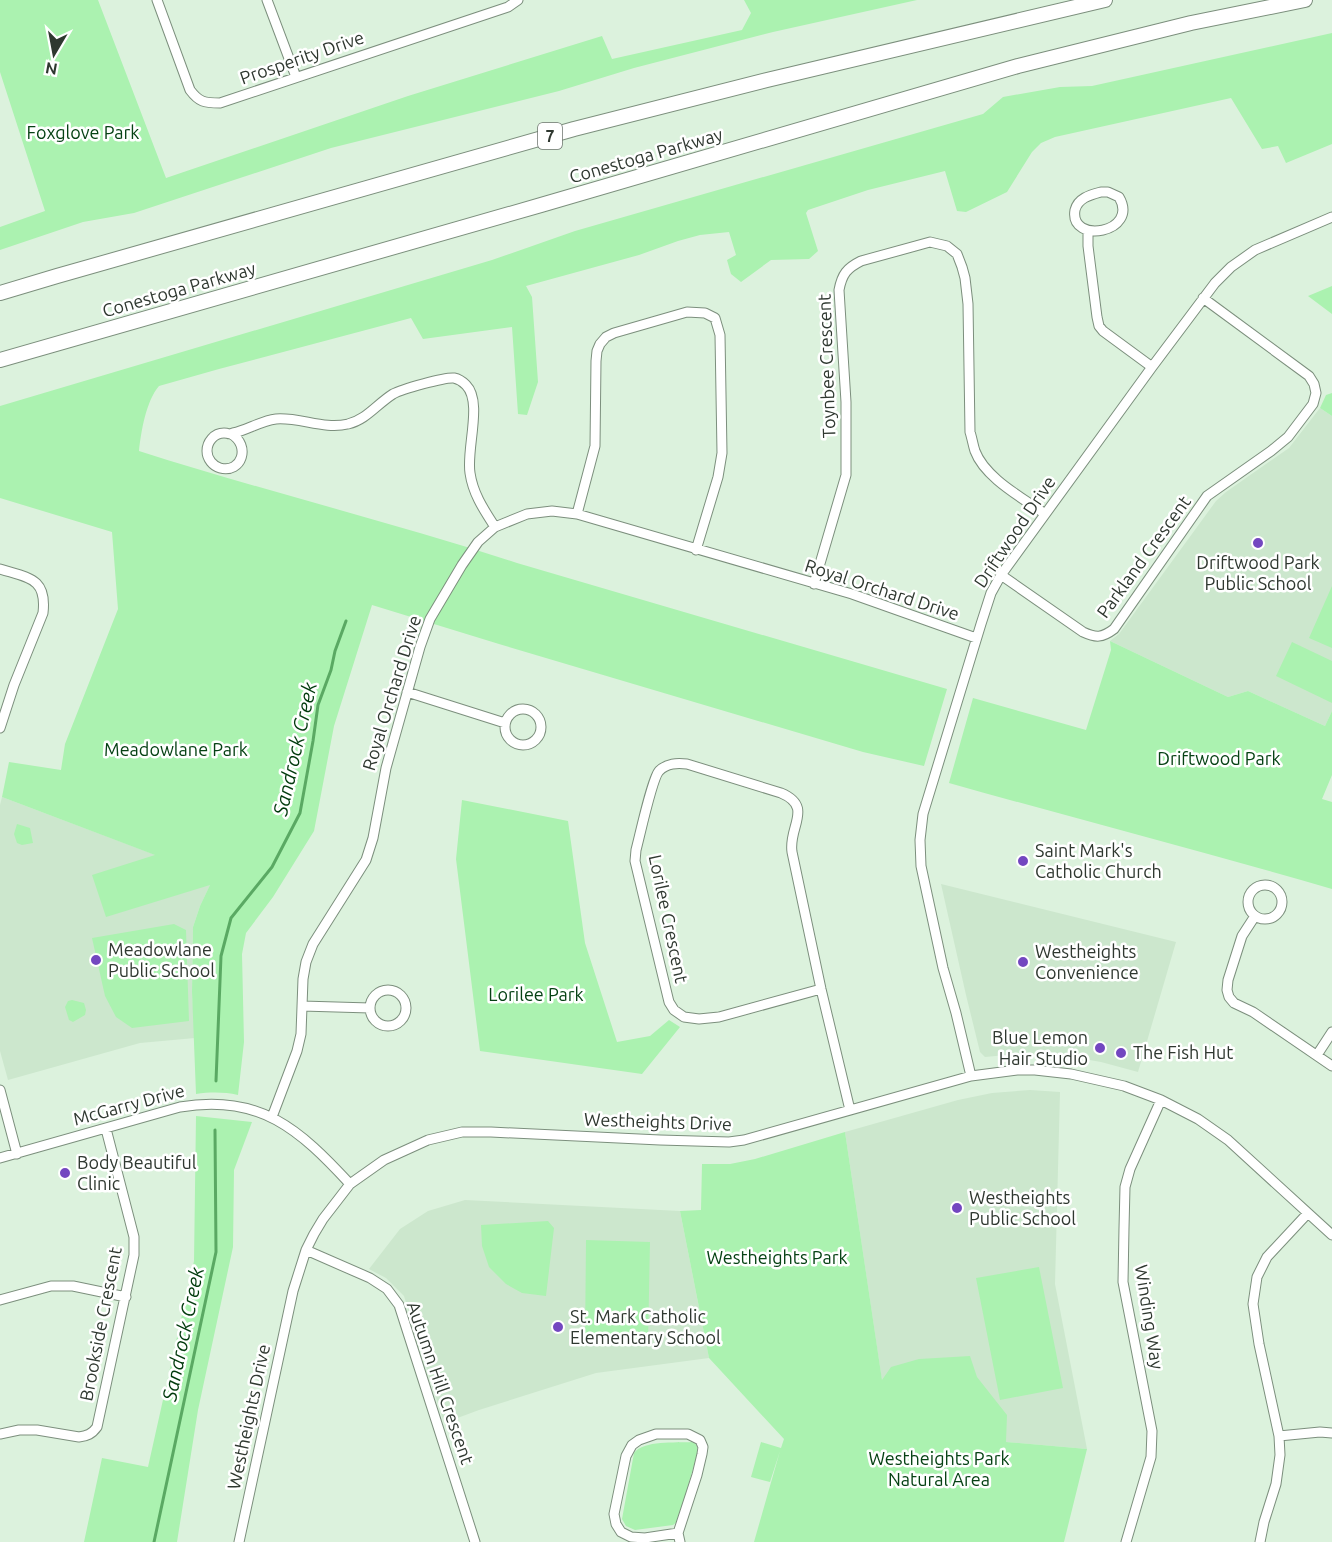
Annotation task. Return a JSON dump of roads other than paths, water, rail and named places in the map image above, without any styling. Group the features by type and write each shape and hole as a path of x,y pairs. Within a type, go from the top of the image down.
{"highway":[{"name":"7","path":"0,293 574,129 1105,0"},
{"name":"Conestoga Parkway","path":"0,360 519,212 1018,66 1191,23 1305,0"}],"street":[{"name":"Prosperity Drive","path":"157,0 190,90 197,99 207,103 220,103 508,7 518,0"},
{"path":"267,0 296,77"},
{"path":"1101,192 1108,192 1119,197 1123,208 1119,222 1114,226 1088,232 1076,221 1074,213 1080,200 1101,192"},
{"name":"Driftwood Drive","path":"971,1076 943,968 923,876 920,840 922,814 991,593 1001,575 1045,514 1215,283 1231,267 1255,250 1332,217"},
{"path":"1088,232 1099,326 1152,367"},
{"name":"Toynbee Crescent","path":"814,584 846,475 846,402 839,290 841,278 847,270 861,261 930,242 947,246 957,254 965,278 968,304 970,432 975,452 995,478 1045,514"},
{"name":"Parkland Crescent","path":"1001,575 1083,632 1094,637 1106,635 1114,629 1207,496 1288,437 1313,404 1316,393 1309,376 1203,298"},
{"path":"576,514 595,446 596,361 600,344 614,333 687,312 705,313 715,318 720,335 722,453 718,477 696,550"},
{"path":"231,434 275,419 292,419 330,426 345,425 366,416 391,395 454,378 463,382 470,389 473,399 470,473 476,496 495,526"},
{"name":"Royal Orchard Drive","path":"272,1117 297,1051 301,1034 303,979 306,962 313,944 366,860 373,838 386,768 430,619 478,542 495,526 527,514 552,511 576,514 852,594 976,638"},
{"path":"0,569 25,576 36,582 43,592 44,603 43,614 14,685 0,728"},
{"path":"407,692 505,723"},
{"path":"518,710 529,711 538,718 539,735 533,742 521,746 513,743 506,735 505,723 512,713 518,710"},
{"name":"Lorilee Crescent","path":"821,989 719,1017 699,1019 684,1017 674,1010 669,1002 635,861 655,777 664,766 676,763 687,764 781,793 793,799 797,804 798,816 791,845 821,989 850,1110"},
{"path":"1255,916 1242,936 1228,980 1229,998 1332,1066"},
{"path":"390,990 403,997 406,1009 405,1015 398,1024 386,1026 374,1020 370,1008 374,996 390,990"},
{"path":"302,1006 370,1008"},
{"path":"1317,1055 1332,1032"},
{"name":"Westheights Drive","path":"239,1542 293,1291 306,1250 322,1219 350,1184 384,1160 428,1140 462,1132 491,1132 729,1142 744,1140 971,1076 1035,1070 1088,1077 1124,1086 1161,1100 1198,1119 1228,1140 1332,1234"},
{"path":"0,1090 17,1154"},
{"name":"Winding Way","path":"1126,1542 1151,1457 1152,1431 1123,1282 1125,1187 1133,1160 1161,1100"},
{"name":"McGarry Drive","path":"0,1158 180,1107 199,1104 228,1104 249,1108 272,1117 296,1131 350,1184"},
{"name":"Brookside Crescent","path":"0,1434 19,1430 37,1430 79,1437 93,1433 97,1427 134,1255 134,1237 106,1129"},
{"path":"1260,1542 1276,1484 1280,1455 1279,1436 1259,1344 1253,1304 1257,1277 1267,1257 1308,1213"},
{"name":"Autumn Hill Crescent","path":"306,1250 370,1278 387,1289 399,1305 475,1542"},
{"path":"0,1300 51,1286 72,1286 126,1297"},
{"path":"1279,1436 1332,1433"},
{"path":"656,1434 688,1434 700,1440 703,1447 679,1537 631,1537 621,1532 616,1524 614,1514 626,1456 632,1445 656,1434"}],"waterway":[{"name":"Sandrock Creek","path":"216,1081 221,956 231,918 272,867 300,813 318,705 346,621"},
{"name":"Sandrock Creek","path":"154,1542 216,1252 215,1130"}],"place":[{"name":"Driftwood Park Public School","path":"1258,543"},
{"name":"Saint Mark's Catholic Church","path":"1023,861"},
{"name":"Meadowlane Public School","path":"96,960"},
{"name":"Westheights Convenience","path":"1023,962"},
{"name":"Blue Lemon Hair Studio","path":"1100,1048"},
{"name":"The Fish Hut","path":"1121,1053"},
{"name":"Body Beautiful Clinic","path":"65,1173"},
{"name":"Westheights Public School","path":"957,1208"},
{"name":"St. Mark Catholic Elementary School","path":"558,1327"}],"park label":[{"name":"Foxglove Park","path":"83,133"},
{"name":"Meadowlane Park","path":"176,750"},
{"name":"Driftwood Park","path":"1219,759"},
{"name":"Lorilee Park","path":"536,995"},
{"name":"Westheights Park","path":"777,1258"},
{"name":"Westheights Park Natural Area","path":"939,1469"}]}
